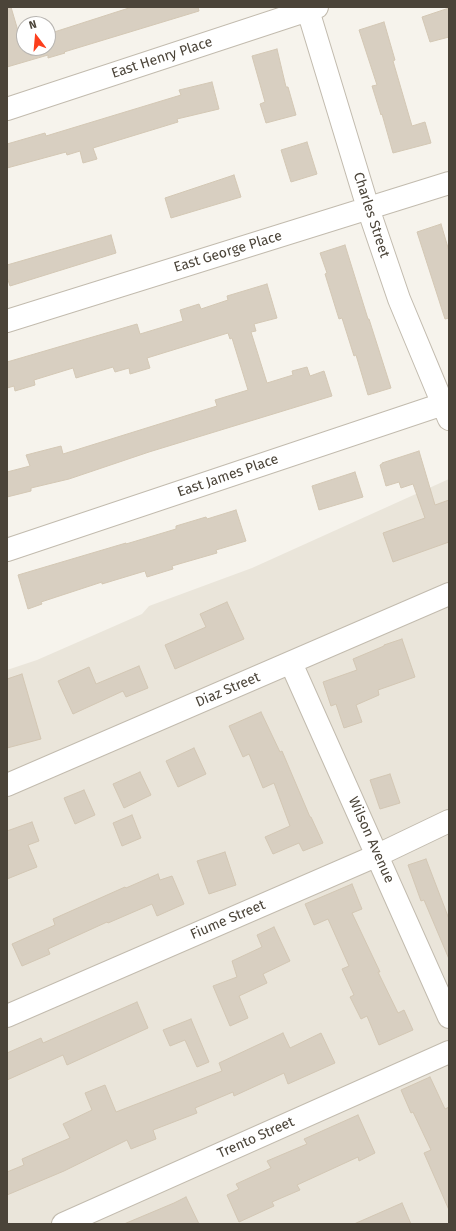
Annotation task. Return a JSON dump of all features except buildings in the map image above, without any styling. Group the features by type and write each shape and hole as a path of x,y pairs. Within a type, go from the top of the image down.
{"street":[{"name":"East Henry Place","path":"7,109 310,8"},
{"name":"Charles Street","path":"310,8 368,208 399,299 447,408"},
{"name":"East George Place","path":"7,320 449,183"},
{"name":"East James Place","path":"7,550 447,408"},
{"name":"Diaz Street","path":"7,785 449,594"},
{"name":"Wilson Avenue","path":"291,663 449,1017"},
{"name":"Fiume Street","path":"7,1016 378,855 449,821"},
{"name":"Trento Street","path":"63,1224 449,1052"}],"shaded area":[{"path":"449,479 449,1224 7,1224 7,670 37,660 142,614 149,606 252,568"}]}
